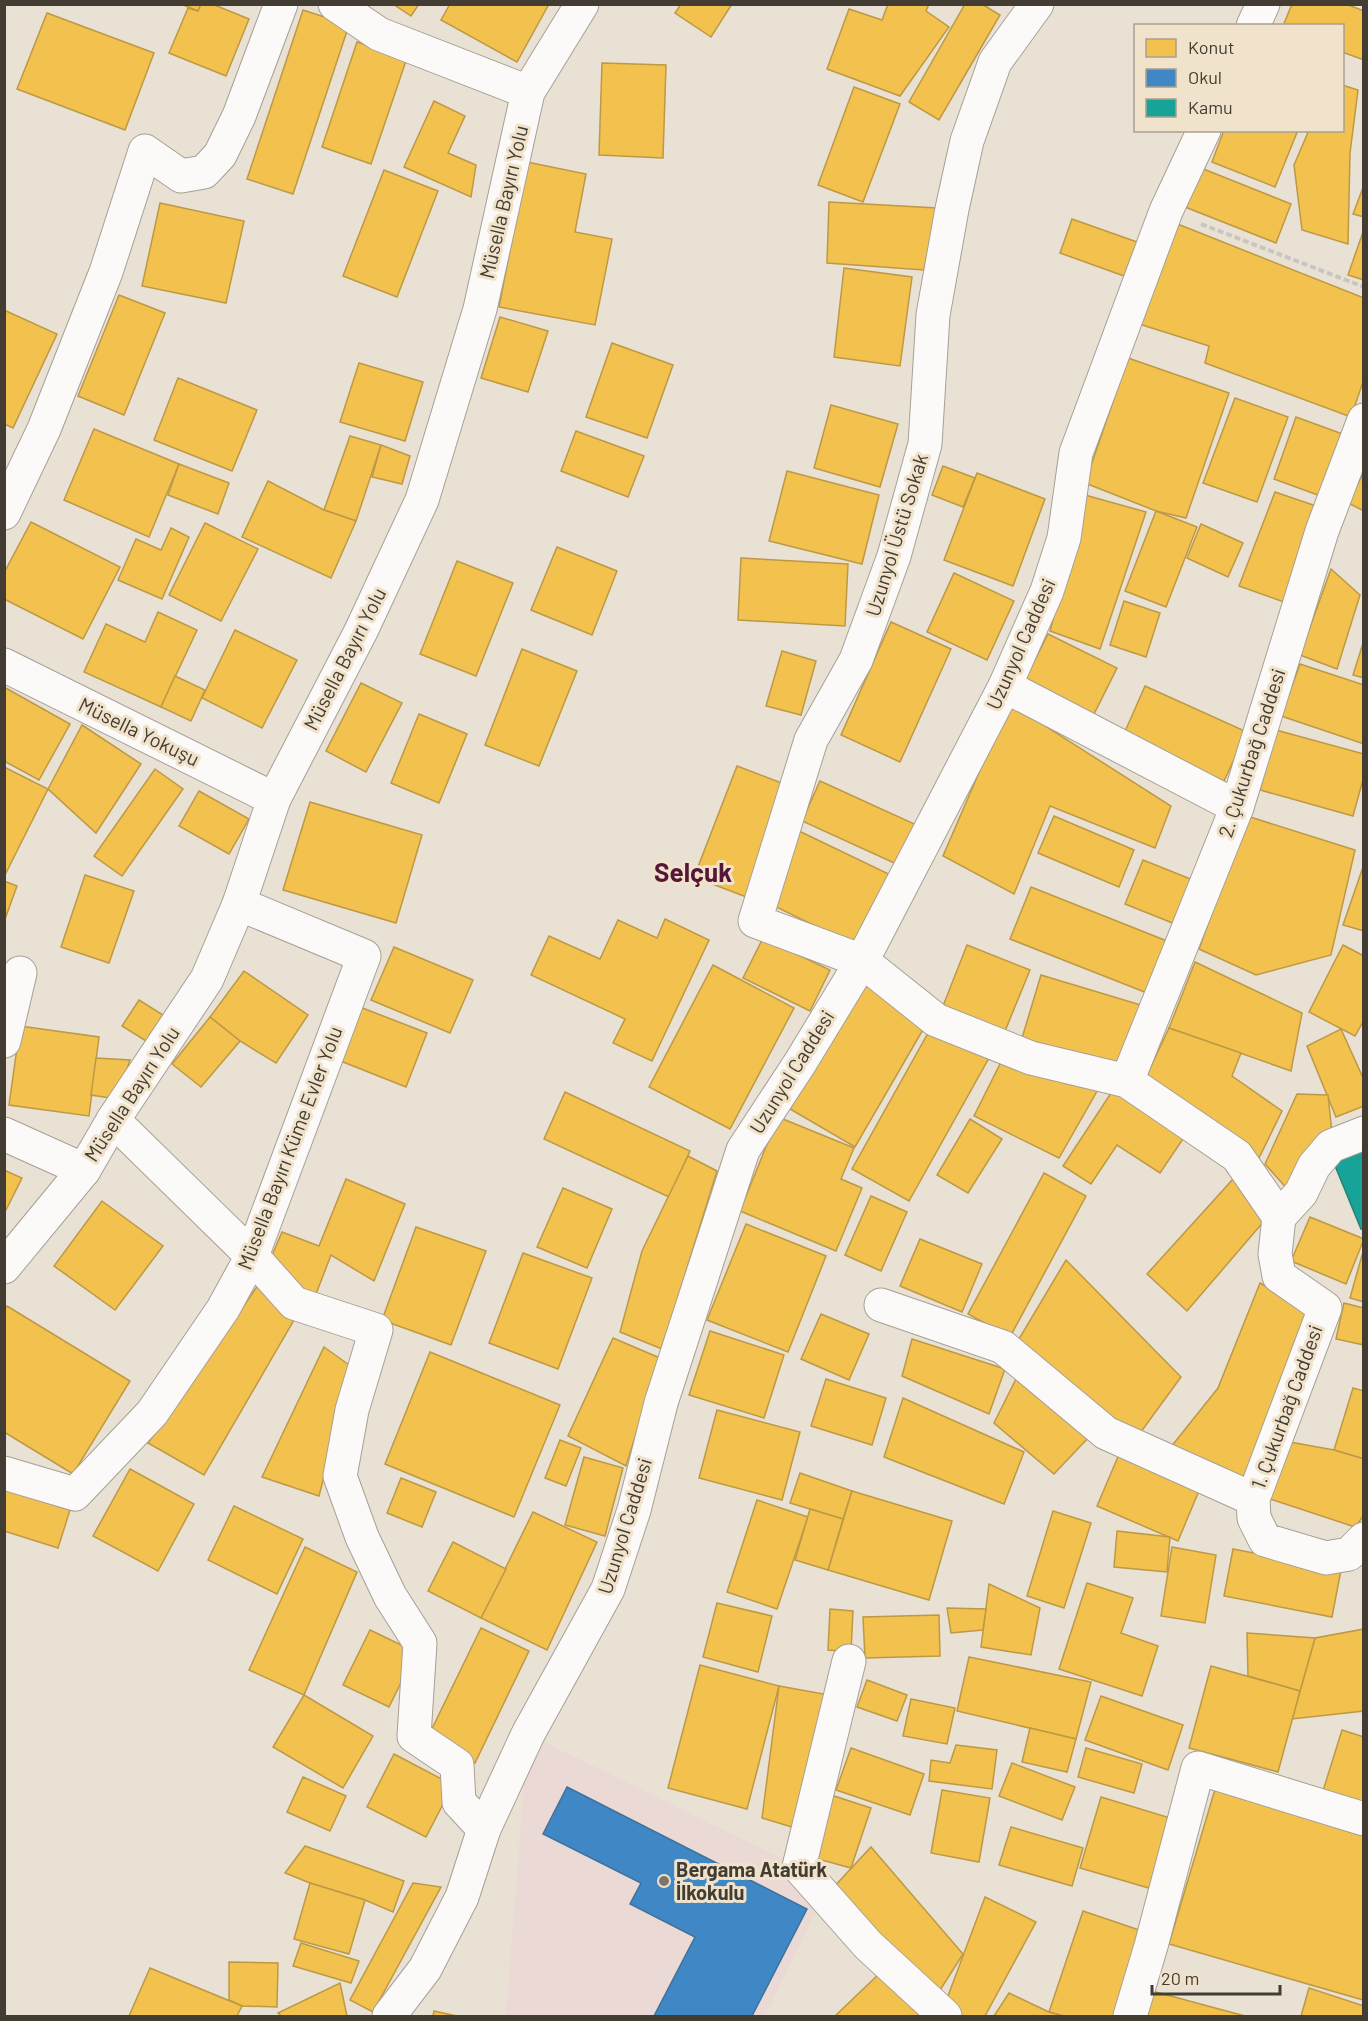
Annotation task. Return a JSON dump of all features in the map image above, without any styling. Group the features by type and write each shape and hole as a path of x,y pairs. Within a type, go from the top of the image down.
{"street":[{"path":"4,513 45,429 106,272 145,151 181,176 204,172 220,155 238,116 281,4"},
{"path":"335,4 379,34 528,92"},
{"name":"Müsella Bayırı Yolu","path":"4,1267 84,1170 112,1120 207,979 238,904 274,799 361,631 422,500 480,309 528,92 582,4"},
{"name":"Uzunyol Üstü Sokak","path":"862,961 755,921 811,740 856,660 894,556 919,467 925,444 933,315 967,141 995,62 1037,4"},
{"path":"1254,24 1263,4"},
{"name":"Uzunyol Caddesi","path":"389,2016 425,1969 462,1897 484,1829 528,1734 609,1589 634,1510 661,1403 743,1150 800,1063 862,961 1005,686 1047,591 1064,538 1076,453 1166,211 1203,132"},
{"name":"2. Çukurbağ Caddesi","path":"1127,1081 1237,807 1322,531 1364,420"},
{"name":"Müsella Yokuşu","path":"4,665 274,799"},
{"path":"1005,686 1237,807"},
{"name":"Müsella Bayırı Küme Evler Yolu","path":"4,1473 75,1494 152,1413 223,1309 252,1256 364,956 238,904"},
{"path":"862,961 936,1020 1032,1058 1127,1081 1237,1156 1279,1217 1301,1192 1314,1166 1331,1146 1364,1132"},
{"path":"4,1041 20,973"},
{"path":"112,1120 252,1256 294,1303 376,1330 352,1410 340,1476 362,1537 390,1596 420,1643 414,1736 457,1765 459,1802 484,1829"},
{"path":"4,1134 84,1170"},
{"name":"1. Çukurbağ Caddesi","path":"1279,1217 1275,1254 1279,1276 1324,1308 1253,1499 1254,1518 1265,1540 1326,1558 1349,1554 1364,1539"},
{"path":"880,1305 1003,1347 1106,1433 1253,1499"},
{"path":"849,1661 799,1867 868,1945 945,2016"},
{"path":"1130,2016 1152,1946 1198,1767 1364,1820"}],"path":[{"path":"1166,211 1364,287"}],"shaded area":[{"name":"Bergama Atatürk İlkokulu","path":"528,1734 799,1867 824,1895 765,2016 506,2016"}],"building: Konut":[{"path":"181,4 201,4 198,11"},
{"path":"201,4 212,4 249,19 226,76 169,53 188,8 198,11"},
{"path":"393,4 419,4 411,16"},
{"path":"450,4 549,4 517,62 441,20"},
{"path":"681,4 732,4 711,37 675,13"},
{"path":"888,4 929,4 926,11 949,27 900,96 827,69 849,9 882,20"},
{"path":"965,4 982,4 1000,15 939,120 909,102"},
{"path":"1292,4 1346,4 1364,11 1364,60 1344,53 1344,24 1284,24"},
{"path":"303,10 349,25 293,194 247,179"},
{"path":"47,13 154,53 125,130 17,89"},
{"path":"357,42 407,58 371,164 322,147"},
{"path":"602,63 666,65 663,158 599,155"},
{"path":"1344,86 1358,90 1350,153 1348,244 1302,230 1294,165 1308,132 1344,132"},
{"path":"854,87 900,104 863,202 818,185"},
{"path":"434,101 465,116 448,153 476,165 471,197 404,167"},
{"path":"1223,132 1297,132 1275,187 1212,162"},
{"path":"527,162 586,174 575,232 612,239 595,325 499,307"},
{"path":"1201,168 1291,204 1276,243 1185,207"},
{"path":"384,170 438,191 397,297 343,276"},
{"path":"1364,185 1364,217 1353,214"},
{"path":"829,202 937,208 924,270 827,263"},
{"path":"160,203 244,221 226,303 142,286"},
{"path":"1072,219 1137,242 1124,276 1060,253"},
{"path":"1175,223 1364,298 1364,379 1351,417 1205,363 1209,346 1139,324"},
{"path":"1364,229 1364,280 1348,275"},
{"path":"844,268 912,277 900,366 834,357"},
{"path":"119,295 165,313 124,415 78,396"},
{"path":"4,310 57,334 13,428 4,424"},
{"path":"500,317 548,331 528,392 481,378"},
{"path":"612,343 673,365 647,438 586,417"},
{"path":"1128,358 1229,393 1186,518 1156,511 1085,483"},
{"path":"359,363 423,382 405,441 340,422"},
{"path":"178,378 257,410 232,471 154,440"},
{"path":"1235,398 1288,417 1257,502 1203,483"},
{"path":"831,405 898,424 880,487 814,468"},
{"path":"1296,417 1348,436 1326,498 1274,479"},
{"path":"94,429 179,464 149,537 64,500"},
{"path":"576,431 644,456 628,497 561,471"},
{"path":"350,436 381,445 356,521 324,510"},
{"path":"381,445 410,456 402,484 372,477"},
{"path":"179,464 229,483 218,514 168,495"},
{"path":"943,466 975,478 963,507 932,495"},
{"path":"787,471 879,495 862,564 769,541"},
{"path":"1364,472 1364,511 1348,503"},
{"path":"977,473 1045,499 1013,586 944,560"},
{"path":"268,481 324,510 356,521 331,578 242,537"},
{"path":"1275,492 1319,507 1284,602 1239,586"},
{"path":"1085,495 1146,512 1100,649 1050,631"},
{"path":"1156,511 1197,527 1166,607 1125,591"},
{"path":"31,522 120,567 83,639 4,599 4,573"},
{"path":"205,523 258,549 221,621 169,595"},
{"path":"1201,524 1243,543 1228,577 1187,558"},
{"path":"171,528 189,537 162,599 118,580 136,539 161,550"},
{"path":"557,547 617,571 592,635 531,610"},
{"path":"741,558 848,564 845,626 738,620"},
{"path":"457,561 513,583 476,676 420,654"},
{"path":"1331,569 1360,595 1337,669 1300,655"},
{"path":"954,573 1014,601 987,660 927,632"},
{"path":"1124,601 1160,613 1146,657 1110,645"},
{"path":"158,612 197,630 161,707 84,672 106,624 145,642"},
{"path":"891,622 951,649 900,762 841,735"},
{"path":"235,630 297,660 262,728 202,698"},
{"path":"1048,634 1117,668 1093,716 1024,682"},
{"path":"1364,640 1364,678 1353,675"},
{"path":"522,649 577,671 539,766 485,745"},
{"path":"782,651 816,661 801,715 766,706"},
{"path":"1300,664 1364,685 1364,744 1281,716"},
{"path":"175,676 205,690 191,721 161,707"},
{"path":"361,683 402,703 366,772 326,751"},
{"path":"1145,686 1247,732 1224,781 1123,736"},
{"path":"4,687 70,724 39,780 4,761"},
{"path":"1009,703 1171,806 1155,848 1050,806 1014,894 943,856"},
{"path":"419,714 467,734 439,803 391,783"},
{"path":"82,725 141,764 96,833 48,789"},
{"path":"1276,730 1364,754 1364,776 1353,816 1260,790"},
{"path":"737,766 792,787 749,898 694,877"},
{"path":"4,767 48,789 4,877"},
{"path":"155,769 183,789 122,876 94,856"},
{"path":"820,781 921,827 903,867 802,821"},
{"path":"199,791 249,819 229,854 179,826"},
{"path":"310,802 422,835 396,923 283,890"},
{"path":"1054,816 1134,850 1119,887 1038,853"},
{"path":"1247,816 1355,850 1331,955 1256,975 1199,949"},
{"path":"799,831 897,878 862,949 764,901"},
{"path":"1143,860 1198,882 1180,926 1125,904"},
{"path":"1364,864 1364,931 1343,925"},
{"path":"85,875 134,891 109,963 61,947"},
{"path":"4,881 17,886 4,922"},
{"path":"1031,887 1167,941 1147,993 1010,939"},
{"path":"665,919 709,940 652,1061 613,1043 625,1019 531,975 549,936 600,959 618,920 657,938"},
{"path":"763,938 830,970 810,1011 743,978"},
{"path":"967,945 1030,970 1003,1036 941,1011"},
{"path":"1343,945 1364,956 1364,1020 1355,1036 1309,1012"},
{"path":"394,947 473,980 450,1033 371,1000"},
{"path":"1195,962 1302,1013 1291,1071 1169,1028"},
{"path":"713,965 794,1008 730,1129 649,1087"},
{"path":"244,971 308,1015 276,1063 240,1041 210,1017"},
{"path":"1041,975 1144,1006 1124,1069 1022,1038"},
{"path":"863,983 928,1021 855,1147 790,1109"},
{"path":"139,1000 163,1015 146,1041 122,1026"},
{"path":"360,1007 427,1033 406,1087 338,1060"},
{"path":"210,1017 240,1041 201,1087 172,1064"},
{"path":"20,1026 99,1037 89,1116 9,1105"},
{"path":"932,1026 989,1058 909,1201 852,1169"},
{"path":"1169,1028 1241,1053 1232,1076 1282,1111 1259,1158 1145,1079"},
{"path":"1341,1029 1364,1080 1364,1106 1336,1117 1307,1046"},
{"path":"96,1058 130,1060 117,1099 91,1095"},
{"path":"1003,1058 1100,1086 1059,1158 974,1116"},
{"path":"1113,1090 1185,1136 1160,1173 1117,1145 1091,1184 1063,1166"},
{"path":"565,1092 690,1151 669,1197 544,1139"},
{"path":"1297,1094 1328,1095 1332,1133 1290,1192 1265,1164"},
{"path":"778,1117 854,1148 841,1179 862,1188 836,1251 740,1211"},
{"path":"970,1119 1002,1139 968,1193 937,1175"},
{"path":"688,1156 717,1171 662,1349 620,1332 642,1251"},
{"path":"4,1170 22,1178 4,1214"},
{"path":"1044,1173 1086,1196 1010,1337 968,1314"},
{"path":"1234,1178 1265,1220 1187,1311 1147,1274"},
{"path":"346,1179 405,1204 374,1281 331,1255 313,1302 270,1260 282,1232 319,1246"},
{"path":"563,1188 612,1209 587,1268 537,1247"},
{"path":"871,1196 907,1212 881,1271 845,1255"},
{"path":"102,1201 163,1246 115,1310 54,1266"},
{"path":"1310,1217 1364,1239 1346,1284 1291,1261"},
{"path":"746,1224 826,1256 788,1352 707,1320"},
{"path":"416,1227 486,1251 451,1345 382,1320"},
{"path":"920,1239 982,1264 962,1312 900,1286"},
{"path":"523,1253 592,1278 558,1369 489,1343"},
{"path":"1362,1255 1364,1255 1364,1302 1350,1298"},
{"path":"1066,1260 1181,1377 1138,1436 1016,1344"},
{"path":"261,1281 297,1315 204,1475 148,1443"},
{"path":"1260,1283 1311,1312 1249,1487 1163,1457 1218,1388"},
{"path":"1344,1303 1364,1308 1364,1345 1336,1339"},
{"path":"7,1306 130,1381 73,1474 4,1432 4,1310"},
{"path":"821,1314 869,1334 849,1380 801,1359"},
{"path":"710,1331 784,1355 764,1418 689,1395"},
{"path":"613,1338 660,1358 626,1466 568,1436"},
{"path":"912,1339 1005,1369 989,1414 902,1376"},
{"path":"324,1347 352,1367 319,1496 262,1477"},
{"path":"430,1352 560,1405 514,1517 385,1464"},
{"path":"826,1379 886,1398 872,1445 811,1426"},
{"path":"1016,1379 1089,1437 1054,1474 994,1423"},
{"path":"1353,1388 1364,1391 1364,1459 1334,1450"},
{"path":"903,1398 1024,1452 1004,1504 884,1457"},
{"path":"717,1410 800,1432 782,1500 699,1478"},
{"path":"560,1440 581,1448 566,1486 545,1478"},
{"path":"1290,1442 1334,1450 1364,1459 1364,1515 1355,1527 1270,1499"},
{"path":"1120,1452 1201,1486 1178,1541 1097,1506"},
{"path":"584,1457 623,1468 605,1536 565,1525"},
{"path":"130,1469 194,1504 158,1571 93,1536"},
{"path":"800,1473 852,1491 843,1519 790,1503"},
{"path":"401,1478 436,1492 422,1527 387,1513"},
{"path":"4,1489 70,1510 58,1548 4,1531"},
{"path":"852,1491 952,1521 929,1600 828,1570"},
{"path":"757,1500 808,1517 777,1609 727,1592"},
{"path":"234,1506 303,1539 277,1594 208,1560"},
{"path":"810,1509 843,1519 828,1570 795,1560"},
{"path":"1053,1511 1091,1523 1064,1608 1027,1596"},
{"path":"533,1512 597,1542 547,1650 481,1618"},
{"path":"1117,1531 1170,1537 1167,1572 1114,1567"},
{"path":"453,1542 506,1569 481,1618 428,1591"},
{"path":"305,1547 357,1572 304,1695 249,1670"},
{"path":"1172,1547 1216,1555 1205,1623 1161,1616"},
{"path":"1233,1549 1341,1570 1332,1617 1224,1596"},
{"path":"1087,1583 1133,1598 1121,1633 1158,1646 1142,1696 1059,1669"},
{"path":"989,1584 1040,1608 1031,1655 981,1647"},
{"path":"717,1603 772,1616 758,1672 703,1657"},
{"path":"947,1608 986,1609 983,1630 951,1633"},
{"path":"830,1609 853,1611 851,1652 828,1650"},
{"path":"939,1615 940,1656 865,1658 863,1617"},
{"path":"481,1628 529,1651 475,1763 427,1739"},
{"path":"1364,1629 1364,1711 1292,1719 1315,1638"},
{"path":"370,1630 416,1652 389,1707 343,1685"},
{"path":"1247,1633 1315,1638 1300,1691 1248,1676"},
{"path":"969,1657 1091,1682 1076,1739 957,1711"},
{"path":"700,1665 779,1686 747,1809 668,1788"},
{"path":"1211,1666 1300,1691 1278,1772 1189,1748"},
{"path":"867,1680 907,1695 897,1721 857,1707"},
{"path":"779,1686 835,1696 805,1831 762,1818"},
{"path":"304,1695 373,1736 343,1788 273,1747"},
{"path":"1101,1696 1183,1725 1168,1770 1085,1740"},
{"path":"911,1699 955,1708 947,1744 903,1736"},
{"path":"1030,1728 1076,1739 1067,1772 1022,1762"},
{"path":"1342,1730 1364,1737 1364,1807 1322,1794"},
{"path":"956,1745 997,1750 992,1789 929,1781 931,1760 950,1763"},
{"path":"851,1748 924,1774 910,1815 836,1790"},
{"path":"1086,1748 1142,1764 1134,1793 1078,1777"},
{"path":"394,1754 453,1785 426,1837 367,1807"},
{"path":"1012,1763 1075,1787 1062,1820 999,1796"},
{"path":"303,1777 346,1796 330,1831 287,1812"},
{"path":"1216,1786 1364,1830 1363,2000 1169,1944"},
{"path":"942,1790 990,1798 979,1862 931,1853"},
{"path":"831,1795 871,1808 851,1868 818,1859"},
{"path":"1101,1797 1180,1821 1159,1891 1080,1868"},
{"path":"1011,1827 1083,1848 1072,1886 999,1865"},
{"path":"305,1846 404,1881 393,1912 285,1873"},
{"path":"871,1847 963,1954 937,1995 832,1889"},
{"path":"310,1883 365,1900 349,1954 294,1939"},
{"path":"413,1883 441,1887 373,2012 350,2000"},
{"path":"985,1897 1036,1922 985,2016 961,2016 945,2004"},
{"path":"1083,1911 1148,1933 1119,2016 1063,2016 1049,2012"},
{"path":"301,1943 359,1961 351,1983 293,1966"},
{"path":"229,1962 278,1963 277,2007 242,2006 229,2000"},
{"path":"150,1968 242,2006 237,2016 129,2016"},
{"path":"882,1971 927,2016 835,2016"},
{"path":"340,1983 347,2016 281,2016 278,2013"},
{"path":"1309,1988 1364,2006 1364,2016 1301,2016"},
{"path":"1152,1991 1245,2016 1145,2016"},
{"path":"1009,1993 1049,2012 1063,2016 994,2016"},
{"path":"434,2011 457,2016 433,2016"}],"building: Okul":[{"name":"Bergama Atatürk İlkokulu","path":"567,1787 807,1909 752,2016 654,2016 695,1937 630,1904 641,1883 543,1834"}],"building: Kamu":[{"path":"1364,1149 1364,1228 1361,1229 1333,1161"}],"place":[{"name":"Bergama Atatürk İlkokulu","path":"664,1881"}],"district":[{"name":"Selçuk","path":"693,873"}]}
